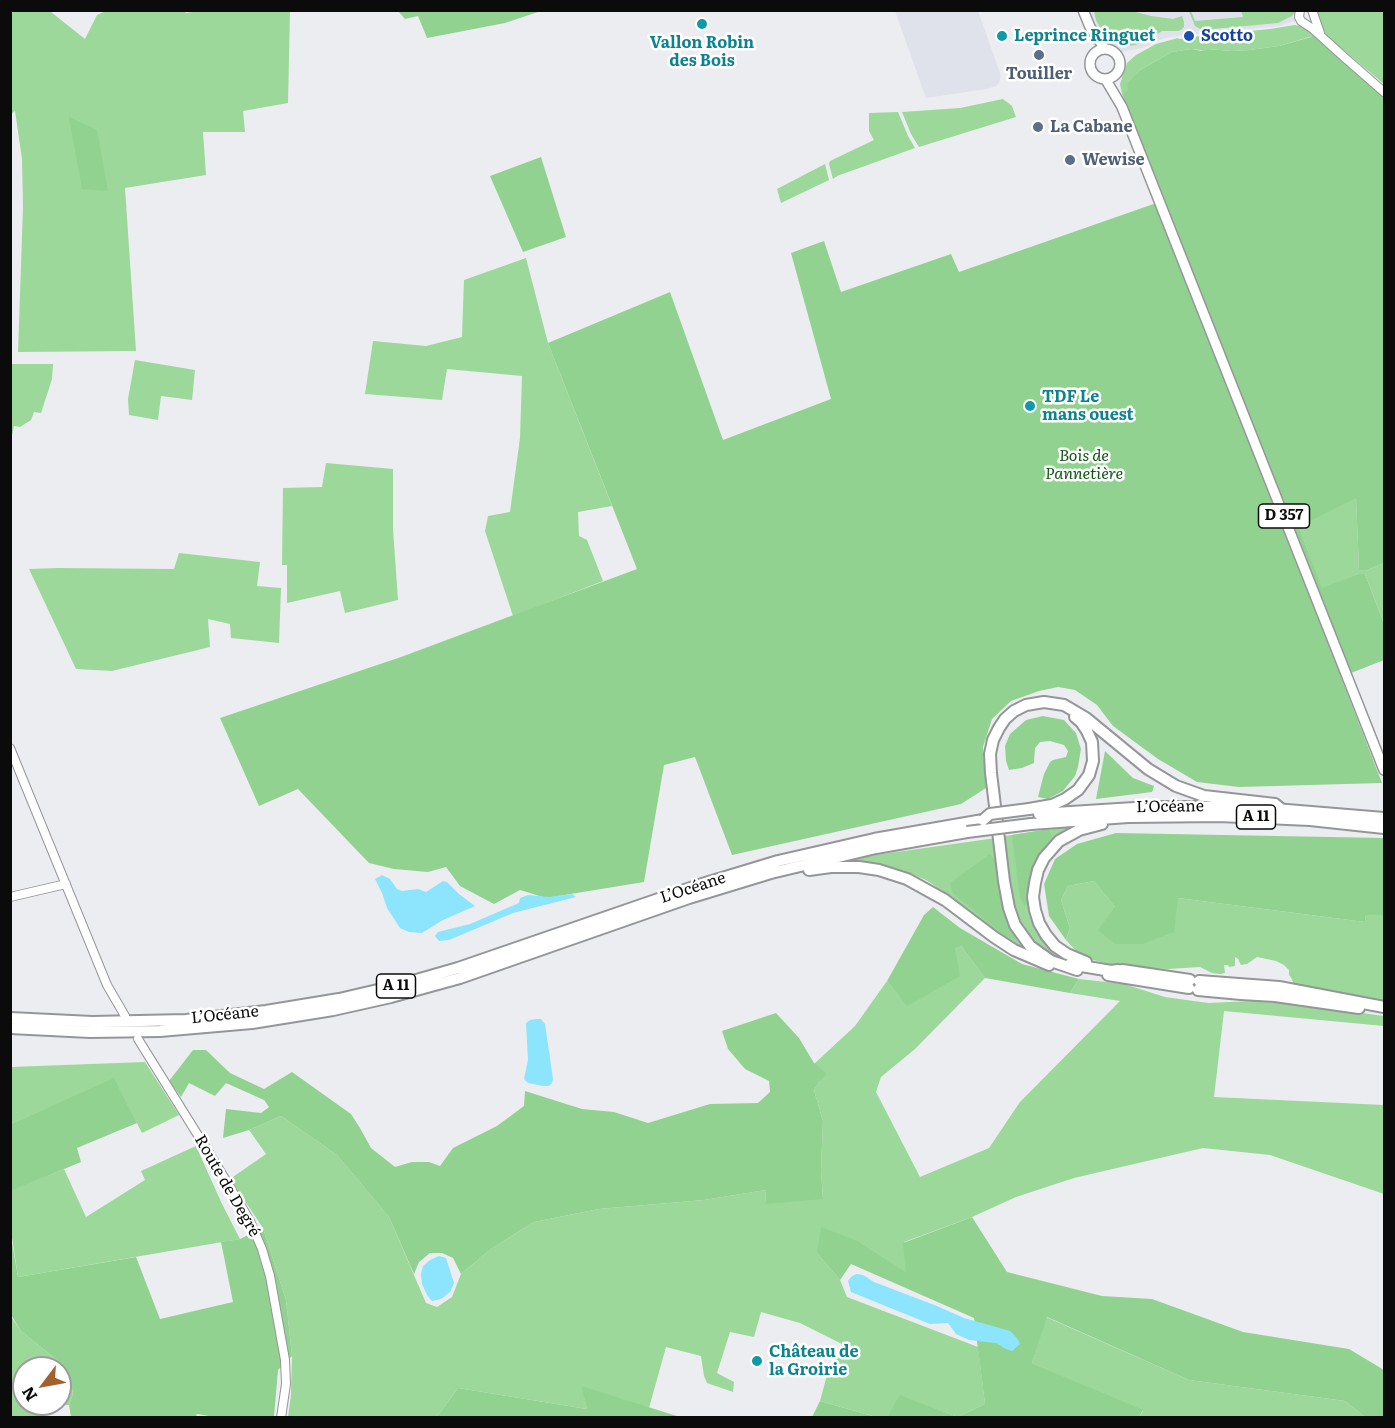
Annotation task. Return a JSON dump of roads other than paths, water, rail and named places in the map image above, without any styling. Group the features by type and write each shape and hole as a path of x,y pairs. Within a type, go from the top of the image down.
{"highway":[{"path":"1077,970 1046,958 1030,946 1015,925 1008,908 990,754 999,728 1014,711 1026,705 1044,702 1064,705 1086,718 1148,769 1176,786 1204,796 1275,804 1281,809"},
{"path":"1030,816 1070,797 1082,786 1092,769 1093,748 1087,731 1077,718 1061,708 1041,705 1017,712 1007,721 997,738 994,771 1013,912 1031,942 1047,955 1069,964 1111,971 1118,970"},
{"name":"L’Océane","path":"10,1018 92,1022 186,1020 267,1011 339,999 458,968 699,885 771,863 866,840 966,828 983,820 1092,810 1172,807 1281,809 1384,818"},
{"name":"L’Océane","path":"10,1028 90,1032 160,1030 252,1023 333,1010 460,978 646,913 792,868 966,828 1030,816 1249,817 1384,828"},
{"path":"1128,817 1118,822 1079,830 1059,841 1048,852 1036,876 1035,910 1046,935 1055,946 1067,954 1082,961 1143,976"},
{"path":"736,884 746,885 831,867 879,870 907,879 937,894 994,937 1023,955 1059,968 1143,976 1229,988 1279,987 1384,1009"}],"main road":[{"path":"1083,10 1090,27 1105,49"},
{"path":"1090,27 1094,53 1090,69 1098,78 1106,80 1116,75 1120,69 1119,59 1113,51 1105,49 1094,53"},
{"name":"D 357","path":"1116,75 1122,107 1132,134 1384,770"},
{"name":"D 357","path":"1106,80 1122,107"}],"street":[{"path":"1300,10 1299,19 1384,92"},
{"path":"1304,23 1310,22 1313,14"},
{"path":"1313,14 1322,37"},
{"path":"10,748 107,985 125,1016"},
{"path":"10,897 66,884"},
{"name":"Route de Degré","path":"138,1039 227,1182 250,1221 262,1249 272,1285 285,1360 286,1384 281,1418"}],"water":[{"path":"382,875 390,879 397,889 402,891 418,889 426,892 443,881 447,882 475,906 443,920 422,933 409,932 400,928 387,908 375,879"},
{"path":"572,894 576,897 513,913 449,940 439,941 435,936 438,932 470,924 519,903 520,898 528,895 549,897"},
{"path":"541,1019 545,1024 553,1079 549,1086 528,1083 524,1079 528,1060 526,1023"},
{"path":"439,1256 446,1258 454,1283 450,1292 441,1299 432,1301 422,1284 421,1274 423,1266"},
{"path":"856,1274 964,1318 1010,1331 1020,1344 1012,1351 996,1343 969,1340 956,1334 948,1323 930,1324 851,1292 848,1281"}],"place":[{"name":"Vallon Robin des Bois","path":"702,24"},
{"name":"Leprince Ringuet","path":"1002,36"},
{"name":"Scotto","path":"1189,36"},
{"name":"Touiller","path":"1039,55"},
{"name":"La Cabane","path":"1038,127"},
{"name":"Wewise","path":"1070,160"},
{"name":"TDF Le mans ouest","path":"1030,406"},
{"name":"Château de la Groirie","path":"757,1361"}],"park label":[{"name":"Bois de Pannetière","path":"1084,465"}]}
